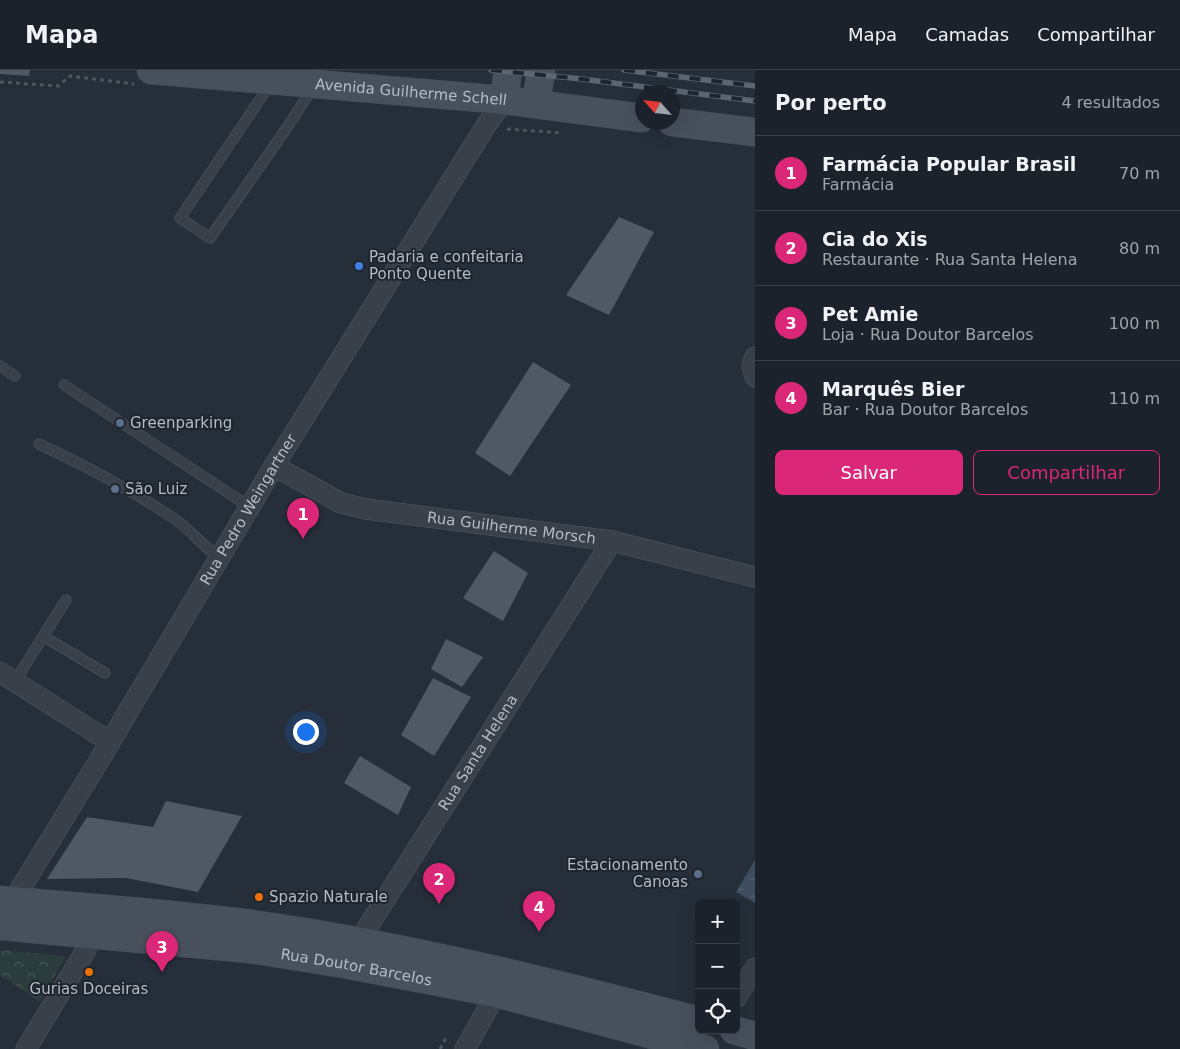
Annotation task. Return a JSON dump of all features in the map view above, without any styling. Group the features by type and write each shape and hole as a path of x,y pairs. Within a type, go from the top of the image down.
{"main road":[{"path":"504,100 508,70"},
{"path":"536,104 541,70"},
{"name":"Avenida Guilherme Schell","path":"146,77 273,80 504,100 635,117"},
{"path":"680,123 755,132"},
{"name":"Rua Doutor Barcelos","path":"6,913 90,907 252,924 351,953 695,1020"},
{"name":"Rua Doutor Barcelos","path":"6,913 88,935 250,949 351,953"},
{"name":"Rua Doutor Barcelos","path":"502,983 705,1049"},
{"path":"740,1032 755,1036"}],"street":[{"name":"Rua Pedro Weingartner","path":"6,913 274,466 485,127 504,100"},
{"path":"755,356 752,364 755,377"},
{"name":"Rua Guilherme Morsch","path":"274,466 341,503 366,509 612,541 755,577"},
{"name":"Rua Santa Helena","path":"351,953 612,541"},
{"path":"8,677 110,742"},
{"path":"26,1049 86,950 90,907"},
{"path":"740,992 755,968"},
{"path":"465,1049 502,983"}],"lane":[{"path":"273,80 180,218 210,238 315,84"},
{"path":"0,366 15,376"},
{"path":"64,385 250,507"},
{"path":"39,444 96,470 178,521 220,558"},
{"path":"8,677 43,636 66,600"},
{"path":"43,636 105,673"}],"path":[{"path":"0,82 58,86 70,76 146,77"},
{"path":"505,129 572,134"}],"green space":[{"path":"0,950 66,956 40,1002 0,975"}],"water":[{"path":"755,860 755,903 736,892"}],"building":[{"path":"0,70 30,70 29,76 0,74"},
{"path":"619,217 654,232 609,315 566,295"},
{"path":"533,362 571,385 510,476 475,453"},
{"path":"494,551 528,573 503,621 463,598"},
{"path":"446,639 483,657 462,687 431,669"},
{"path":"433,678 471,697 434,756 401,735"},
{"path":"360,756 411,787 398,815 344,783"},
{"path":"166,801 242,816 198,892 126,878 47,879 87,817 153,827"}],"railway":[{"path":"491,70 582,79 755,101"},
{"path":"624,70 755,86"}],"place":[{"name":"Padaria e confeitaria Ponto Quente","path":"359,266"},
{"name":"Greenparking","path":"120,423"},
{"name":"São Luiz","path":"115,489"},
{"name":"Farmácia Popular Brasil","path":"303,539"},
{"name":"Estacionamento Canoas","path":"698,874"},
{"name":"Spazio Naturale","path":"259,897"},
{"name":"Cia do Xis","path":"439,904"},
{"name":"Marquês Bier","path":"539,932"},
{"name":"Gurias Doceiras","path":"89,972"},
{"name":"Pet Amie","path":"162,972"}]}
